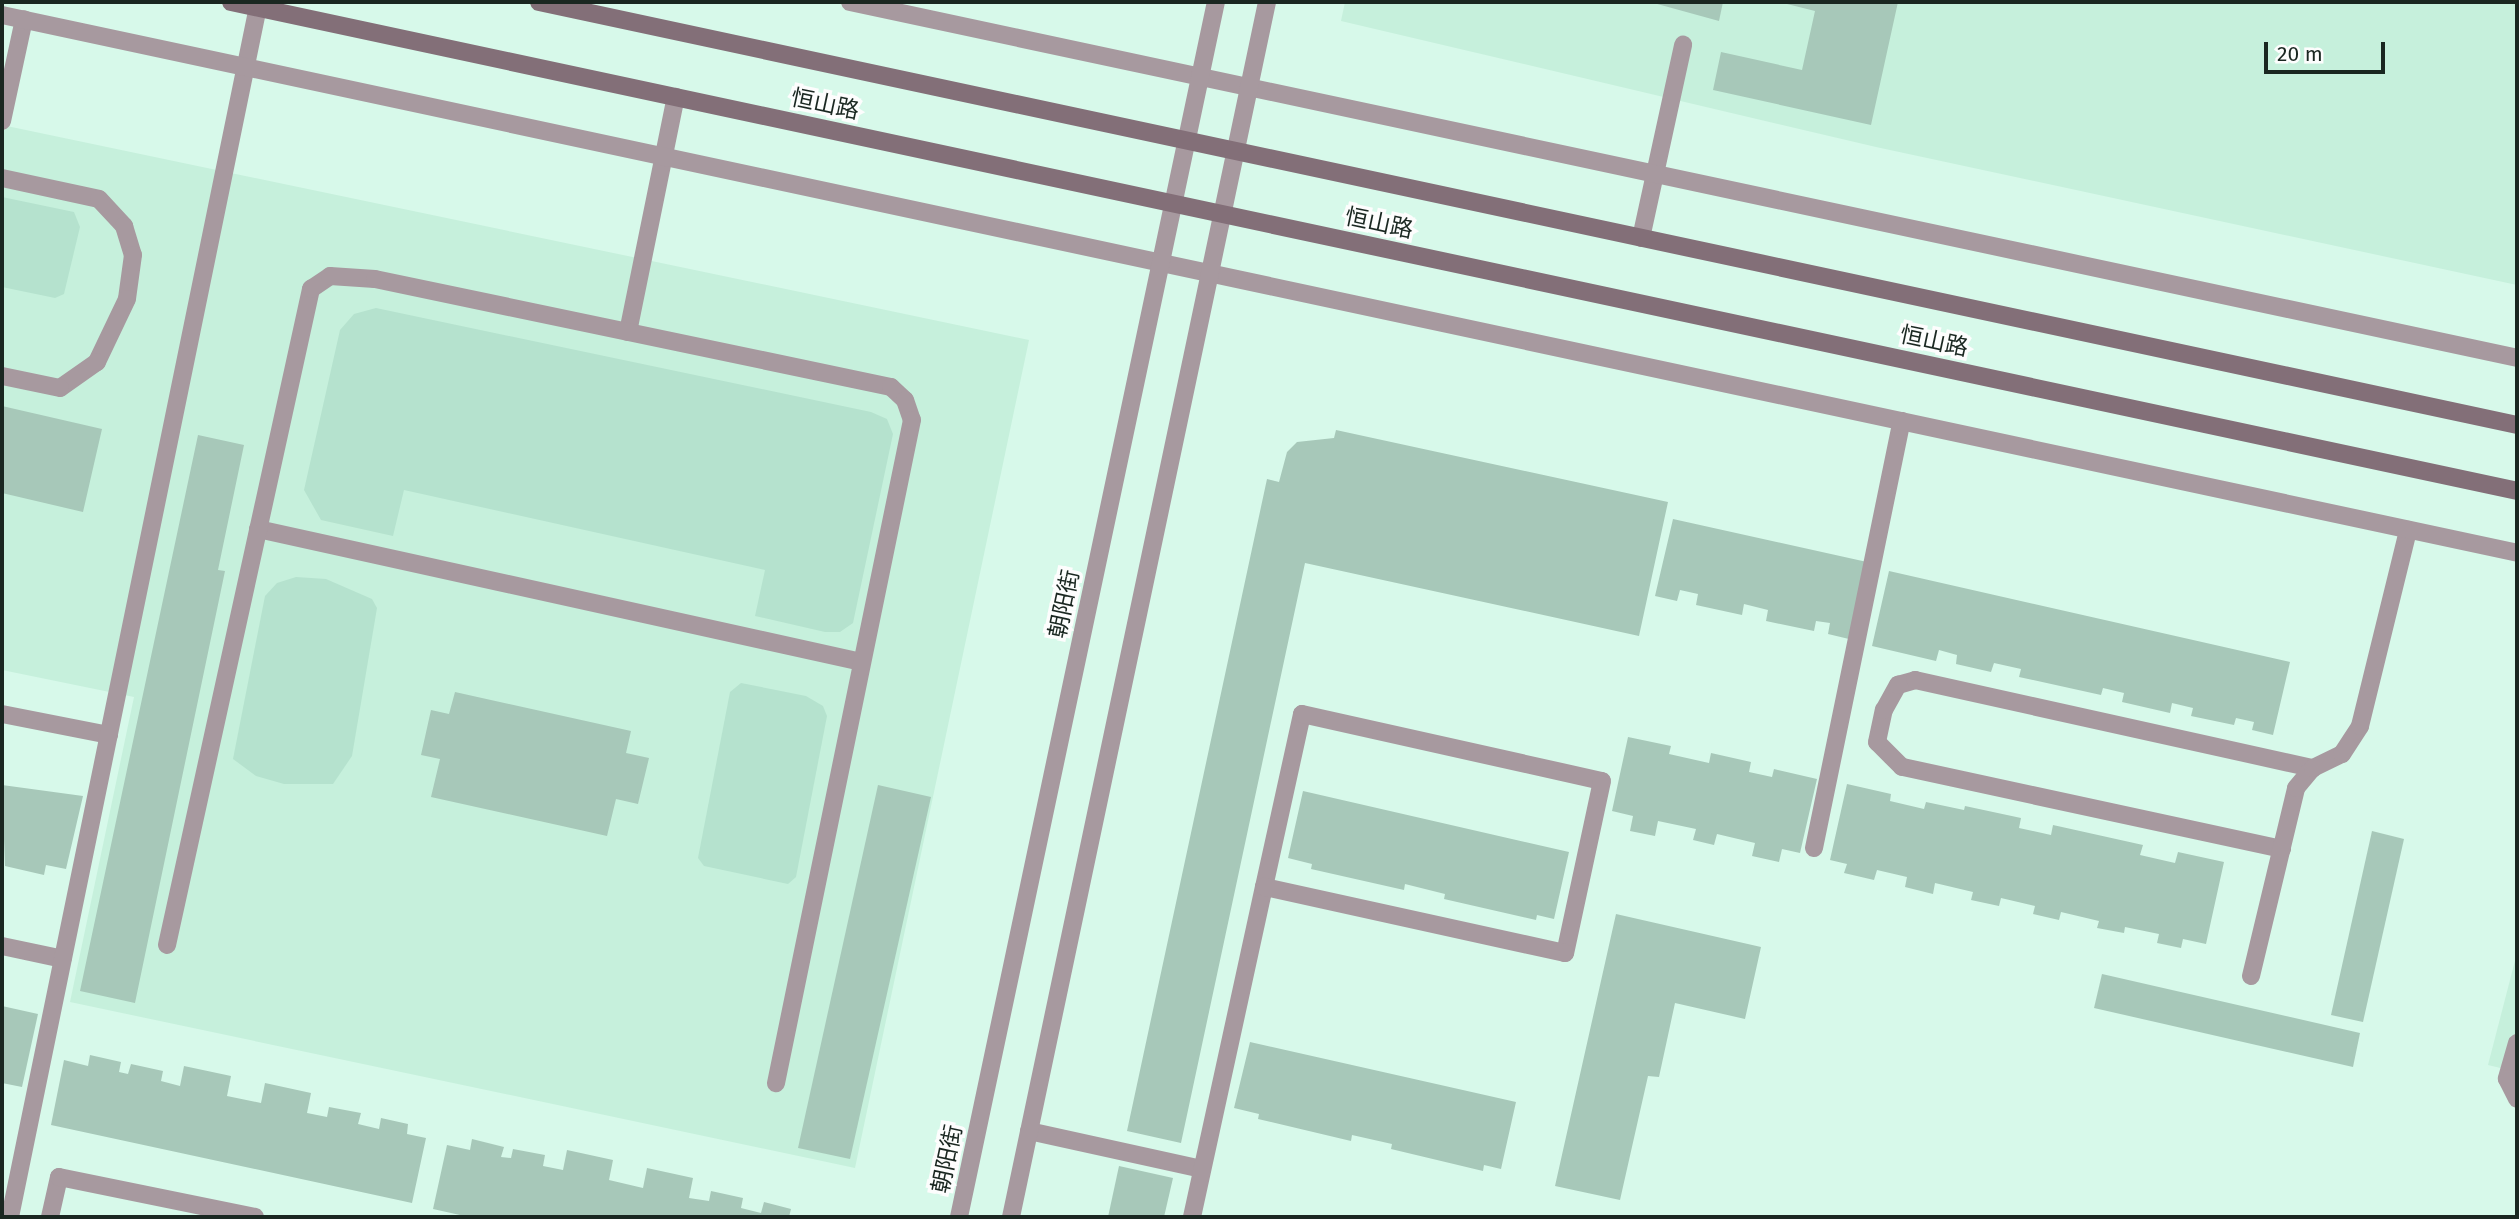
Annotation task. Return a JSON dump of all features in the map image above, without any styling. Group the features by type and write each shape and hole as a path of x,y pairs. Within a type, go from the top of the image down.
{"main road":[{"name":"恒山路","path":"231,2 2517,491"},
{"name":"恒山路","path":"539,2 2517,425"}],"street":[{"path":"850,2 2517,358"},
{"name":"朝阳街","path":"959,1217 1216,2"},
{"path":"1011,1217 1267,2"},
{"path":"10,1217 258,7"},
{"path":"2,15 2517,553"},
{"path":"2,121 23,19"},
{"path":"1641,238 1683,45"},
{"path":"628,332 676,97"},
{"path":"2,178 99,199 124,226 133,255 127,299 97,362 60,388 2,376"},
{"path":"167,945 311,289 330,276 375,279 891,387 905,400 912,419 776,1083"},
{"path":"1814,848 1902,421"},
{"path":"258,529 862,662"},
{"path":"2251,975 2296,788 2313,768 2342,754 2360,726 2408,530"},
{"path":"2282,849 1902,767 1877,742 1884,710 1898,685 1915,680 2313,768"},
{"path":"2,713 109,735"},
{"path":"1192,1217 1202,1168 1264,887 1302,715 1602,781 1565,953 1264,887"},
{"path":"2,946 63,959"},
{"path":"2517,1043 2507,1080 2517,1099"},
{"path":"1029,1130 1202,1168"},
{"path":"50,1217 59,1177 255,1217"}],"shaded area":[{"path":"1345,2 2517,2 2517,285 1876,147 1341,21"},
{"path":"2,125 1029,340 855,1168 70,1002 134,697 2,670"},
{"path":"2,197 74,212 80,227 64,294 55,298 2,287"},
{"path":"376,308 871,412 887,419 893,434 853,623 840,632 825,632 755,616 765,570 404,490 393,536 321,520 304,490 340,330 354,314"},
{"path":"296,577 326,579 372,599 377,608 352,756 333,784 284,784 256,776 233,759 265,596 277,583"},
{"path":"741,683 806,696 823,706 827,716 796,877 788,884 704,866 698,858 730,692"},
{"path":"2517,953 2517,1072 2488,1065"}],"building":[{"path":"1650,2 1723,2 1719,21"},
{"path":"1779,2 1898,2 1871,125 1713,90 1721,52 1802,70 1815,11"},
{"path":"2,406 102,429 83,512 2,493"},
{"path":"1336,430 1668,502 1639,636 1305,563 1181,1143 1127,1131 1267,479 1279,482 1287,452 1297,442 1334,438"},
{"path":"198,435 244,445 218,570 225,571 135,1003 80,991"},
{"path":"1673,519 1867,562 1849,639 1828,634 1830,623 1816,621 1814,631 1766,621 1768,610 1744,604 1742,615 1696,605 1698,594 1680,590 1677,601 1655,596"},
{"path":"1889,571 2290,662 2273,735 2252,730 2254,722 2236,718 2234,725 2191,716 2193,708 2172,703 2170,713 2122,702 2124,693 2103,688 2101,695 2019,677 2021,669 1994,663 1991,672 1956,664 1957,655 1939,650 1936,661 1872,646"},
{"path":"455,692 631,731 626,753 649,758 638,804 616,799 607,836 431,797 440,759 421,755 431,710 449,714"},
{"path":"1628,737 1671,746 1669,754 1709,763 1711,753 1751,762 1749,772 1772,777 1774,769 1817,779 1800,853 1782,849 1779,862 1752,856 1755,843 1717,834 1714,845 1693,840 1696,829 1658,821 1655,836 1630,831 1633,816 1612,811"},
{"path":"1847,784 1891,794 1890,801 1924,809 1926,802 1964,810 1965,806 2021,818 2019,828 2051,835 2053,825 2143,845 2140,855 2175,863 2178,852 2224,862 2206,944 2183,939 2181,948 2157,943 2159,934 2125,927 2124,933 2097,928 2099,921 2061,912 2059,920 2033,914 2035,906 2001,898 1999,906 1971,900 1973,892 1935,883 1933,894 1905,887 1907,877 1877,870 1874,880 1844,873 1847,864 1830,860"},
{"path":"2,785 83,796 66,869 46,865 44,875 5,866"},
{"path":"878,785 931,797 850,1159 798,1148"},
{"path":"1303,791 1569,852 1554,919 1537,915 1536,920 1444,899 1445,894 1405,884 1404,890 1311,869 1312,864 1288,858"},
{"path":"2372,831 2404,839 2363,1022 2331,1015"},
{"path":"1616,914 1761,947 1745,1019 1675,1003 1659,1077 1648,1076 1620,1200 1555,1186"},
{"path":"2102,974 2360,1033 2353,1067 2094,1008"},
{"path":"2,1006 38,1014 22,1087 2,1083"},
{"path":"1250,1042 1516,1102 1501,1169 1484,1165 1483,1171 1391,1149 1392,1144 1352,1135 1351,1141 1258,1119 1259,1114 1234,1108"},
{"path":"90,1055 121,1062 119,1072 128,1074 131,1064 163,1071 161,1081 180,1086 184,1066 231,1076 227,1096 261,1103 265,1083 311,1093 307,1113 327,1117 329,1107 361,1113 358,1124 379,1129 381,1118 408,1124 407,1134 426,1138 412,1203 51,1125 64,1060 88,1066"},
{"path":"472,1139 504,1147 501,1157 511,1158 513,1149 545,1155 543,1166 563,1170 567,1150 613,1160 609,1180 643,1188 647,1168 693,1178 689,1198 709,1201 711,1191 743,1198 741,1208 761,1213 764,1202 791,1209 789,1217 469,1217 433,1209 447,1145 470,1150"},
{"path":"1119,1166 1173,1178 1164,1217 1108,1217"}]}
